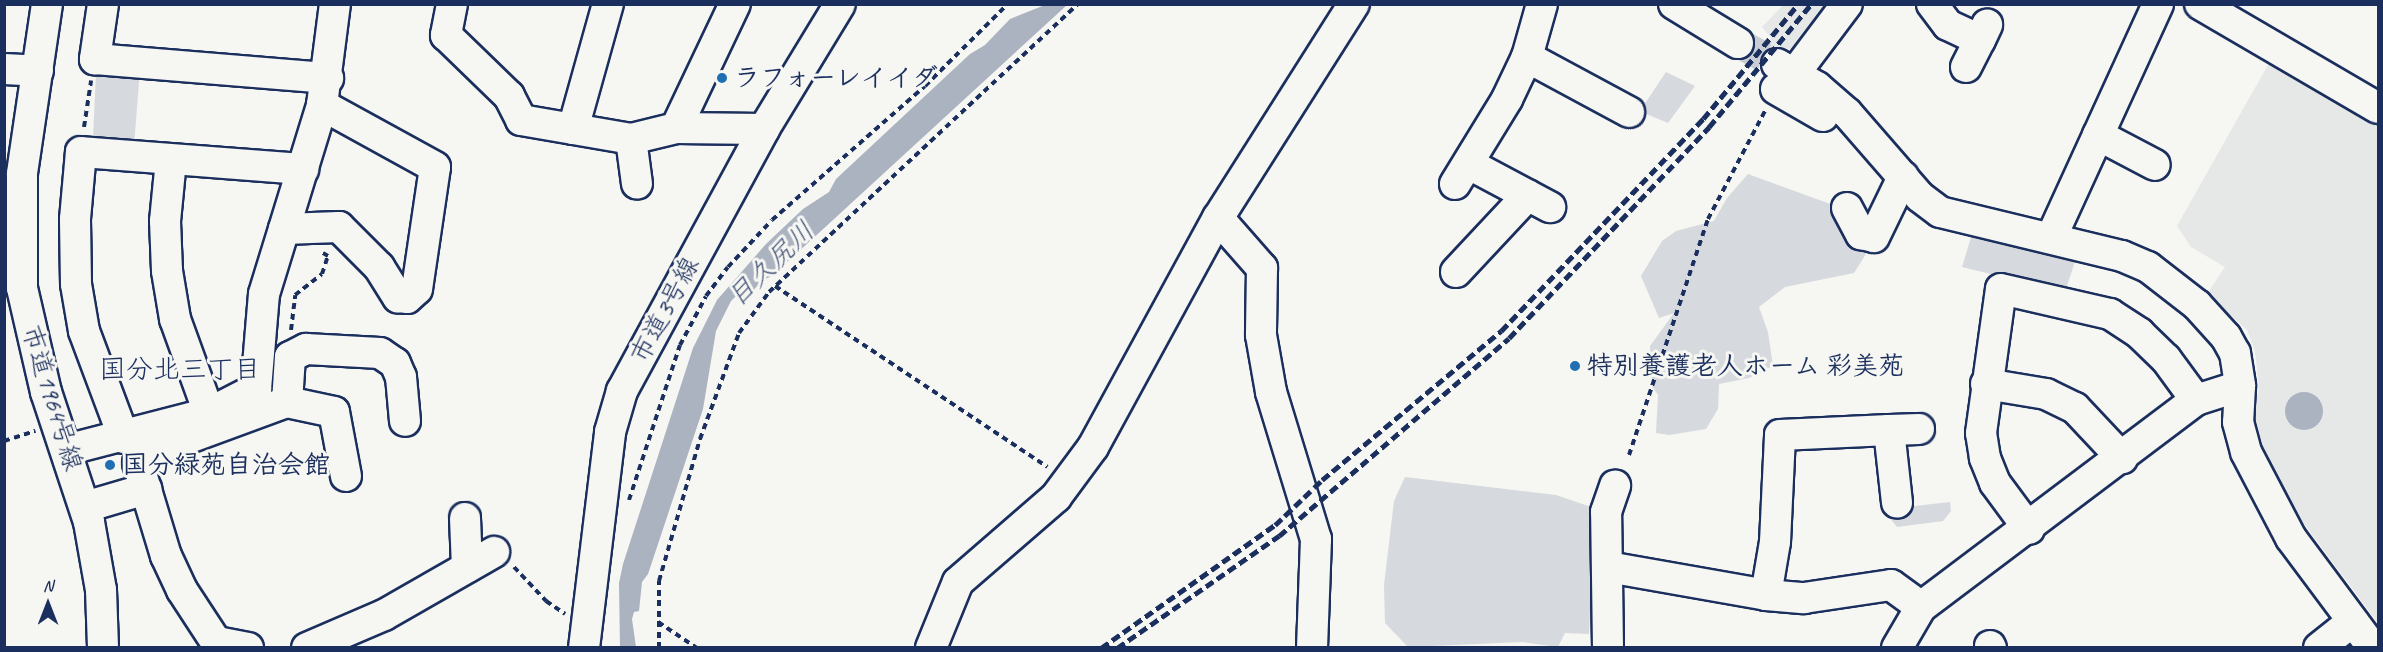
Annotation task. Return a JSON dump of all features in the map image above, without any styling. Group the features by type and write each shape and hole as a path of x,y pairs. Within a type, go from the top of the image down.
{"street":[{"name":"市道1964号線","path":"47,4 38,71 13,174 29,330 85,507 101,590 103,648"},
{"path":"103,4 95,59 325,91 435,167 417,289 407,298 398,297 379,267 339,227 284,229"},
{"path":"66,450 124,438 209,413 256,390 264,294 325,91 334,4"},
{"path":"452,4 446,35 509,96 521,120 631,139 676,128 764,129"},
{"path":"573,129 608,4"},
{"path":"676,128 735,4"},
{"name":"市道3号線","path":"584,648 610,432 622,390 764,129 840,4"},
{"path":"931,648 958,582 1023,528 1067,481 1093,447 1218,218 1354,4"},
{"path":"1468,267 1539,201 1462,174 1527,57 1542,4"},
{"path":"1674,4 1738,43"},
{"path":"1847,4 1783,75 1847,112 1903,177 1940,212 2122,256 2148,267 2197,305 2226,337 2235,353 2240,386 2238,422 2246,452 2291,538 2373,648"},
{"path":"1932,4 1947,25 1983,32 1966,67"},
{"path":"2051,238 2158,4"},
{"path":"2200,4 2379,108"},
{"path":"1527,57 1629,112"},
{"path":"4,69 38,71"},
{"path":"2098,135 2156,165"},
{"path":"631,139 637,184"},
{"path":"124,438 84,331 76,284 75,219 81,152 303,169"},
{"path":"171,160 165,221 170,290 175,319 209,413"},
{"path":"1847,208 1861,234 1874,237 1903,177"},
{"path":"1218,218 1262,268 1262,334 1270,392 1316,538 1312,648"},
{"path":"2029,529 1995,483 1985,458 1982,433 1986,384 2001,289 2110,314 2139,333 2159,352 2196,400"},
{"path":"287,402 290,357 306,349 380,353 395,363 401,377 405,421"},
{"path":"1986,384 2046,394 2075,408 2122,458"},
{"path":"1897,648 1921,607 2029,529 2196,400 2240,386"},
{"path":"248,648 216,642 204,627 166,556 146,489 140,456 287,402 334,412 346,476"},
{"path":"1766,595 1775,542 1780,435 1919,429"},
{"path":"1889,430 1897,503"},
{"path":"1608,648 1606,512 1615,486"},
{"path":"85,507 146,489"},
{"path":"465,518 466,567"},
{"path":"312,647 384,615 494,552"},
{"path":"1608,567 1766,595 1803,598 1891,585 1921,607"},
{"path":"2319,648 2354,621"}],"path":[{"path":"627,505 680,345 717,281 772,220 925,86 1008,4"},
{"path":"659,648 659,581 700,439 739,333 776,286 1078,4"},
{"path":"81,152 95,59"},
{"path":"1629,455 1708,219 1783,75"},
{"path":"290,357 295,296 322,274 328,256 323,253"},
{"path":"776,286 1067,481"},
{"path":"4,441 41,429"},
{"path":"494,552 511,564 560,613 586,617"},
{"path":"658,622 697,648"}],"shaded area":[{"path":"1783,5 1831,5 1792,49 1765,47 1771,38 1762,27"},
{"path":"2273,56 2378,119 2378,623 2293,509 2267,462 2253,418 2259,388 2255,351 2247,330 2207,294 2225,267 2191,247 2177,226"},
{"path":"140,70 134,145 93,138 96,73"},
{"path":"1666,72 1695,86 1668,123 1632,108 1646,102"},
{"path":"1748,174 1836,206 1866,254 1854,273 1785,287 1759,307 1768,332 1773,366 1749,378 1719,384 1718,409 1706,429 1669,435 1656,433 1658,395 1652,386 1650,346 1674,313 1659,318 1641,276 1662,241 1676,231 1714,221 1727,198"},
{"path":"1972,234 2077,255 2065,292 1962,267"},
{"path":"1405,477 1556,495 1594,508 1589,634 1565,633 1558,647 1523,642 1408,647 1385,623 1384,585 1394,501"},
{"path":"1950,502 1951,511 1943,521 1897,527 1889,517 1888,509"}],"water":[{"name":"目久尻川","path":"1045,5 1067,5 772,276 761,281 750,295 736,296 731,301 716,331 703,409 648,574 642,582 639,611 634,612 632,619 636,647 620,647 619,583 623,564 693,348 717,300 766,244 803,209 829,192 836,179 970,54 985,45 1010,19"},
{"path":"2304,392 2317,398 2323,411 2317,424 2304,430 2291,424 2285,411 2291,398"}],"tunnel":[{"path":"1738,43 1777,64"}],"railway":[{"path":"1101,648 1275,525 1322,480 1501,331 1703,119 1798,4"},
{"path":"1117,648 1279,536 1509,338 1709,127 1811,4"}],"place":[{"name":"ラフォーレイイダ","path":"722,78"},
{"name":"特別養護老人ホーム 彩美苑","path":"1575,366"},
{"name":"国分緑苑自治会館","path":"110,465"}],"district":[{"name":"国分北三丁目","path":"180,370"}]}
